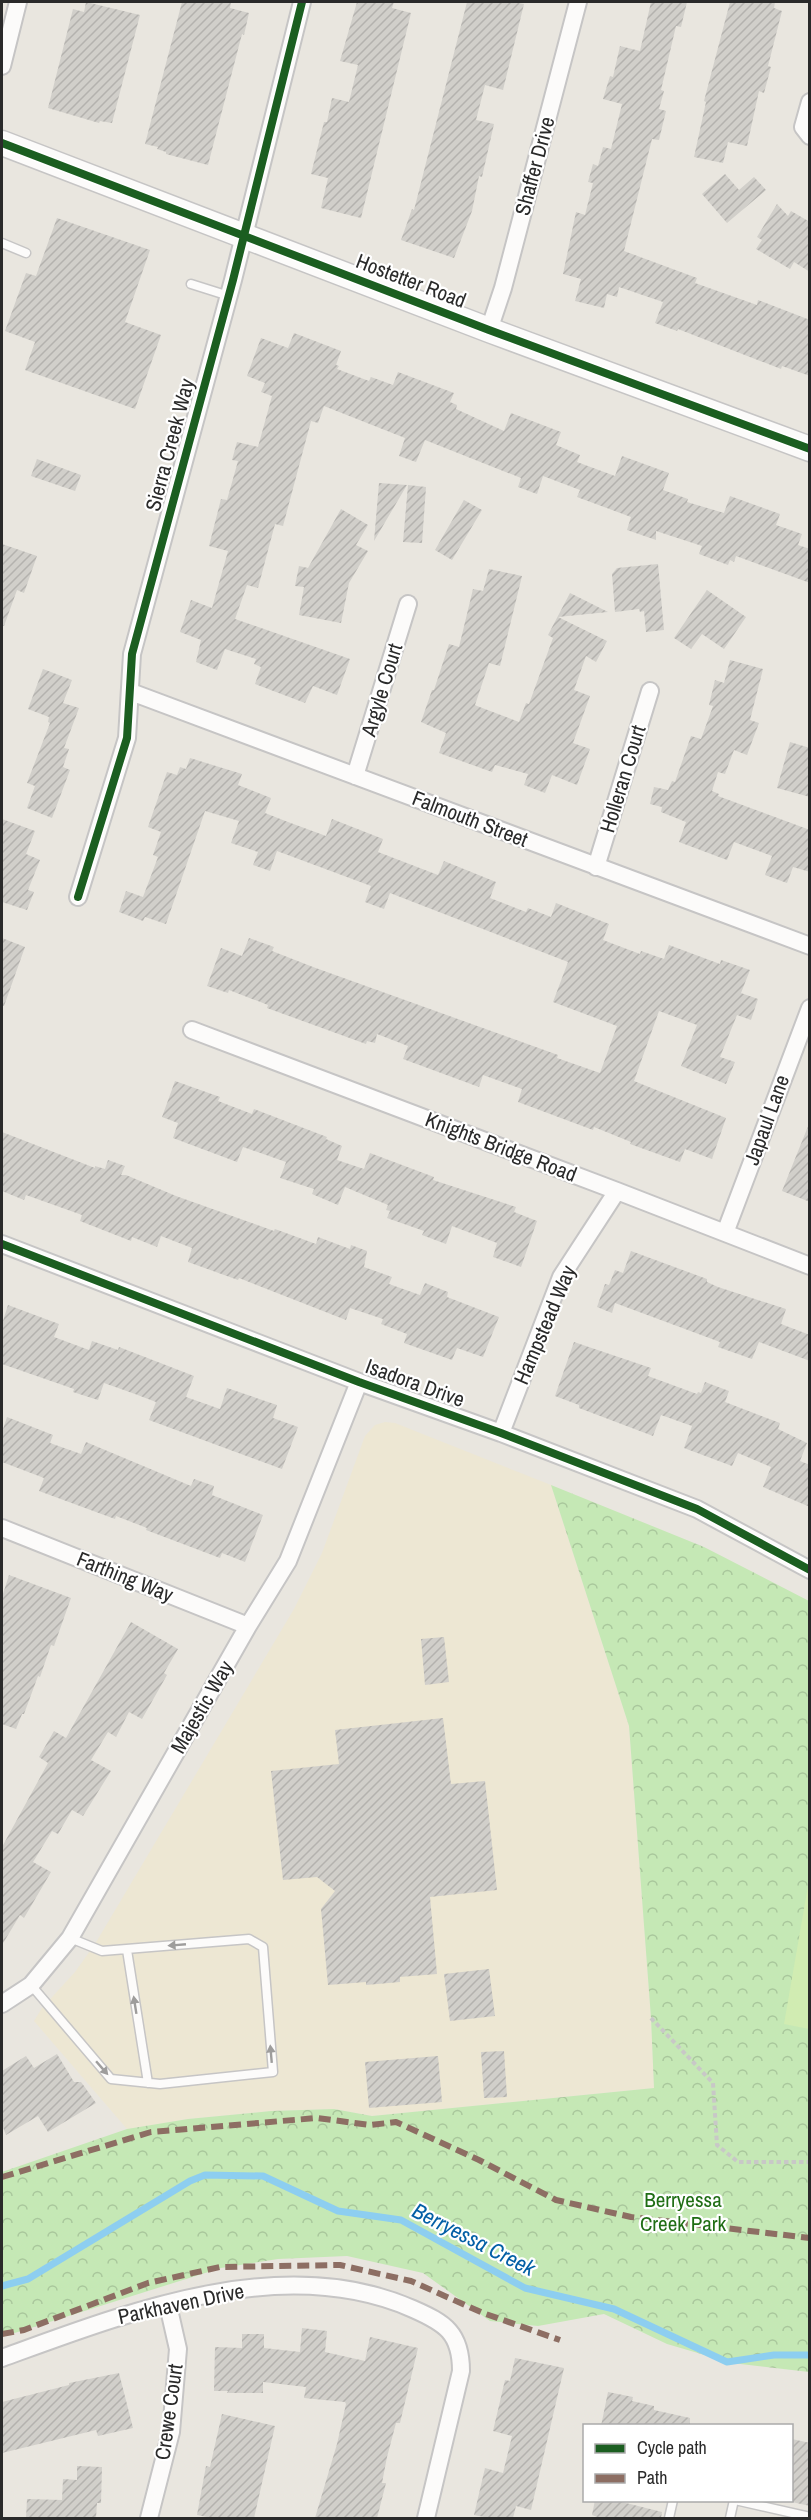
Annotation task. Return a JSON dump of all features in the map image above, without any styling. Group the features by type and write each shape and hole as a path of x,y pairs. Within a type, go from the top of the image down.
{"main road":[{"name":"Hostetter Road","path":"2,143 489,330 810,449"}],"street":[{"path":"2,66 18,2"},
{"name":"Sierra Creek Way","path":"78,897 127,738 132,654 229,296 302,2"},
{"name":"Shaffer Drive","path":"489,330 503,288 578,2"},
{"path":"810,102 803,127 810,136"},
{"name":"Argyle Court","path":"355,776 408,604"},
{"name":"Holleran Court","path":"596,867 650,691"},
{"name":"Falmouth Street","path":"131,692 810,946"},
{"name":"Japaul Lane","path":"725,1233 810,1008"},
{"name":"Knights Bridge Road","path":"192,1030 810,1266"},
{"name":"Hampstead Way","path":"501,1433 561,1277 617,1191"},
{"name":"Isadora Drive","path":"2,1244 697,1509 810,1570"},
{"name":"Majestic Way","path":"2,2004 31,1985 70,1938 248,1626 288,1561 359,1382"},
{"name":"Farthing Way","path":"2,1528 248,1626"},
{"name":"Parkhaven Drive","path":"2,2358 106,2320 232,2290 303,2284 352,2291 398,2302 436,2319 448,2329 457,2342 461,2356 461,2371 426,2518"},
{"name":"Crewe Court","path":"149,2518 171,2433 178,2349 168,2305"}],"lane":[{"path":"2,243 26,253"},
{"path":"191,284 229,296"},
{"path":"31,1985 111,2079 160,2084 273,2072 262,1947 249,1939 102,1951 70,1938"},
{"path":"127,1950 148,2083"},
{"path":"669,2518 673,2502"},
{"path":"730,2518 734,2502"},
{"path":"743,2502 810,2517"}],"path":[{"path":"651,2018 713,2083 717,2145 738,2162 810,2162"}],"shaded area":[{"path":"385,1422 395,1423 551,1485 629,1726 651,2018 654,2088 372,2116 334,2109 271,2111 188,2119 127,2129 34,2021 42,2008 75,1972 95,1944 294,1609 322,1553 365,1436 375,1425"}],"green space":[{"name":"Berryessa Creek Park","path":"551,1485 704,1547 809,1601 809,2372 732,2363 667,2344 604,2314 538,2326 490,2321 423,2273 347,2256 278,2259 221,2268 2,2337 2,2172 127,2129 188,2119 271,2111 334,2109 372,2116 654,2088 651,2018 629,1726"},
{"path":"809,1880 809,2029 784,2024"}],"building":[{"path":"86,2 140,15 112,123 100,121 99,123 48,108 73,9 84,12"},
{"path":"182,2 231,2 230,8 249,13 208,165 166,154 157,149 158,147 145,144"},
{"path":"357,2 394,2 392,8 411,13 361,218 321,208 328,178 311,174 332,98 349,102 358,65 340,61"},
{"path":"467,2 524,4 503,90 485,85 476,120 494,124 472,211 454,258 401,240 412,209 414,210"},
{"path":"651,2 687,2 681,27 676,26 661,90 664,91 659,109 666,111 659,140 652,139 624,251 697,278 695,283 757,305 758,300 810,320 810,376 782,366 781,369 678,329 677,331 655,323 663,302 619,287 617,297 607,294 604,308 575,301 581,279 563,274 576,212 585,215 593,183 588,182 593,164 598,166 603,147 611,149 622,104 603,99 610,76 613,77 620,46 640,51"},
{"path":"730,2 775,2 774,8 782,11 768,66 771,67 764,93 759,91 747,146 728,142 723,163 694,157 706,102 704,101"},
{"path":"725,174 739,190 754,177 766,190 727,223 702,194"},
{"path":"777,204 788,216 791,211 810,222 810,272 794,262 790,269 756,249 762,240 757,237"},
{"path":"57,218 150,250 125,322 161,335 135,409 25,370 35,342 5,331 26,273 36,276"},
{"path":"294,333 341,351 336,365 339,366 337,369 369,381 371,377 393,385 398,372 454,393 450,402 457,405 456,409 504,431 511,413 561,432 556,445 580,455 577,462 615,476 622,456 669,473 663,490 688,499 687,502 724,513 730,496 780,514 776,525 802,534 798,545 810,549 810,583 736,556 734,562 730,560 728,565 699,554 702,546 656,531 656,540 627,530 631,517 577,497 580,490 543,476 537,494 518,487 521,478 425,440 416,462 399,456 405,438 324,406 318,423 311,421 283,526 275,524 258,588 247,585 235,619 350,659 337,695 313,686 305,703 255,684 261,667 254,664 256,659 225,649 217,670 196,662 201,640 180,632 191,600 212,608 228,551 209,546 221,499 227,500 238,461 232,460 237,442 258,447 272,396 261,392 265,383 247,376 261,338 288,348"},
{"path":"37,459 81,475 75,491 31,476"},
{"path":"379,483 407,485 374,541"},
{"path":"408,485 426,487 422,543 403,542"},
{"path":"464,500 482,510 452,560 435,550"},
{"path":"341,509 368,525 356,545 368,551 349,583 341,623 299,615 304,587 295,586 299,566 308,568"},
{"path":"2,544 37,556 24,593 17,590 4,626 2,626"},
{"path":"658,564 664,630 646,632 644,611 640,612 639,609 615,612 612,574 617,568"},
{"path":"489,569 522,576 500,666 489,663 475,705 519,722 526,703 529,704 553,638 548,635 570,593 608,612 558,617 607,641 596,662 586,656 574,690 590,696 573,743 590,749 577,785 552,775 545,793 524,785 528,774 495,765 492,772 439,753 446,733 421,722 449,644 459,647 473,589 483,591"},
{"path":"707,590 746,617 724,649 702,634 691,649 674,638"},
{"path":"730,660 763,669 750,720 759,723 747,755 734,750 725,774 718,772 712,791 719,794 718,796 810,830 810,872 793,867 787,883 765,875 772,856 734,842 727,860 679,842 686,822 661,812 662,807 650,804 654,787 668,790 672,781 675,782 691,736 701,739 713,706 709,705 715,680 724,683"},
{"path":"43,669 72,680 63,703 79,708 64,748 69,749 63,767 70,770 52,818 27,808 35,786 27,783 50,723 48,722 49,717 28,709"},
{"path":"790,742 810,748 810,797 777,788"},
{"path":"190,758 242,774 238,785 271,798 265,813 288,822 326,836 332,819 383,839 378,852 438,875 444,861 496,882 490,898 526,912 528,908 551,917 556,903 609,924 603,940 640,954 641,951 664,959 669,945 720,964 721,960 750,970 741,993 758,999 751,1020 737,1015 720,1057 735,1062 726,1084 681,1066 697,1025 659,1011 634,1081 726,1118 712,1159 685,1149 680,1162 630,1144 631,1142 594,1127 593,1130 518,1102 522,1089 483,1075 479,1087 403,1059 408,1046 377,1034 375,1043 367,1041 366,1044 267,1008 268,1005 229,990 228,993 207,986 221,948 242,956 249,938 274,947 272,951 313,967 558,1055 557,1058 600,1073 617,1026 553,1002 568,962 390,893 384,909 365,902 371,886 277,851 270,871 253,865 258,852 231,843 239,821 205,811 166,924 145,917 143,921 119,912 126,891 143,897 158,857 153,855 161,832 148,827 167,772 177,775 180,767 186,769"},
{"path":"2,819 35,831 26,854 40,860 28,890 34,892 27,910 2,902"},
{"path":"2,938 25,947 4,1006 2,1006"},
{"path":"175,1081 220,1097 218,1101 252,1114 254,1109 327,1137 326,1139 342,1146 337,1160 364,1169 370,1153 434,1177 433,1180 516,1207 514,1212 537,1221 521,1267 493,1257 497,1243 452,1226 446,1244 422,1235 424,1231 387,1218 390,1211 386,1210 388,1205 345,1187 338,1205 312,1194 314,1189 280,1178 286,1162 243,1147 237,1162 173,1138 178,1123 162,1117"},
{"path":"810,1125 810,1202 782,1191"},
{"path":"2,1132 95,1168 95,1166 105,1169 108,1160 125,1166 121,1175 274,1231 275,1229 316,1244 318,1237 350,1249 351,1245 367,1251 364,1267 392,1277 389,1284 420,1295 425,1283 448,1292 447,1297 499,1317 483,1357 457,1348 452,1360 404,1343 407,1334 381,1324 383,1319 350,1308 346,1320 239,1278 238,1280 188,1262 192,1248 161,1236 157,1247 132,1237 131,1241 80,1221 82,1215 26,1195 24,1200 2,1191"},
{"path":"631,1251 707,1279 707,1282 718,1287 786,1309 781,1324 810,1335 810,1361 759,1342 752,1359 718,1347 720,1342 615,1303 612,1313 597,1307 605,1284 609,1285 615,1270 623,1273"},
{"path":"8,1305 59,1324 54,1337 89,1350 92,1341 118,1350 119,1347 194,1376 186,1397 220,1409 227,1388 277,1405 273,1418 298,1427 282,1469 149,1420 156,1402 135,1394 104,1383 98,1400 73,1392 74,1389 2,1364 2,1324"},
{"path":"574,1342 651,1368 648,1376 697,1394 701,1393 705,1382 729,1391 725,1402 780,1423 778,1429 807,1443 800,1461 810,1465 810,1507 763,1487 771,1467 738,1453 732,1466 684,1448 692,1426 661,1415 653,1436 579,1408 579,1405 555,1396"},
{"path":"7,1417 53,1435 50,1443 81,1454 86,1442 191,1486 194,1479 214,1486 212,1495 263,1515 245,1562 222,1553 220,1558 116,1516 115,1519 39,1491 44,1478 2,1462 2,1432"},
{"path":"9,1575 71,1598 54,1646 51,1645 40,1677 38,1676 16,1729 2,1724 2,1597"},
{"path":"131,1622 178,1649 164,1673 167,1675 142,1719 129,1712 116,1737 108,1732 91,1760 111,1771 83,1816 72,1810 58,1834 52,1831 33,1862 51,1872 24,1918 20,1915 2,1945 2,1847 48,1763 39,1757 54,1731 66,1738"},
{"path":"444,1637 449,1682 425,1685 421,1639"},
{"path":"443,1718 451,1784 485,1781 497,1890 430,1897 437,1974 400,1977 400,1982 328,1985 321,1909 335,1891 317,1877 283,1880 271,1771 339,1764 335,1730"},
{"path":"489,1969 495,2016 450,2021 444,1974"},
{"path":"504,2051 507,2097 484,2098 481,2052"},
{"path":"57,2054 74,2082 81,2082 96,2103 48,2132 38,2116 6,2135 2,2125 2,2071 26,2056 34,2068"},
{"path":"438,2056 442,2102 369,2108 365,2062"},
{"path":"302,2328 327,2331 325,2352 365,2361 370,2337 418,2348 400,2423 396,2423 387,2457 382,2483 386,2483 377,2518 315,2518 337,2444 345,2402 304,2398 306,2387 263,2382 263,2393 214,2391 215,2347 242,2348 242,2334 264,2334 264,2348 300,2352"},
{"path":"515,2358 564,2368 531,2510 516,2506 513,2518 489,2518 474,2515 485,2468 503,2473 512,2436 493,2431 505,2380 510,2381"},
{"path":"119,2373 133,2428 98,2436 96,2430 2,2453 2,2402 69,2385 69,2383"},
{"path":"608,2392 633,2397 632,2401 654,2406 654,2410 690,2418 690,2424 601,2424"},
{"path":"222,2414 275,2426 254,2518 212,2518 197,2515 206,2466 210,2467"},
{"path":"793,2439 810,2443 810,2506 792,2502"},
{"path":"77,2466 102,2467 101,2503 97,2503 96,2518 26,2518 27,2499 62,2500 63,2479 77,2480"},
{"path":"595,2502 622,2502 662,2512 661,2518 600,2518 592,2515"}],"waterway":[{"name":"Berryessa Creek","path":"2,2286 28,2279 190,2181 205,2175 263,2176 338,2211 401,2220 525,2288 614,2309 727,2362 774,2355 810,2355"}],"marked path":[{"path":"2,2177 151,2132 317,2118 370,2125 396,2122 479,2160 556,2200 631,2217 810,2238"},
{"path":"2,2334 24,2330 148,2283 220,2267 340,2265 411,2281 483,2313 560,2340"}],"cycle path":[{"path":"78,897 127,738 132,654 233,280 302,2"},
{"path":"2,143 489,330 810,449"},
{"path":"2,1244 697,1509 810,1570"}]}
